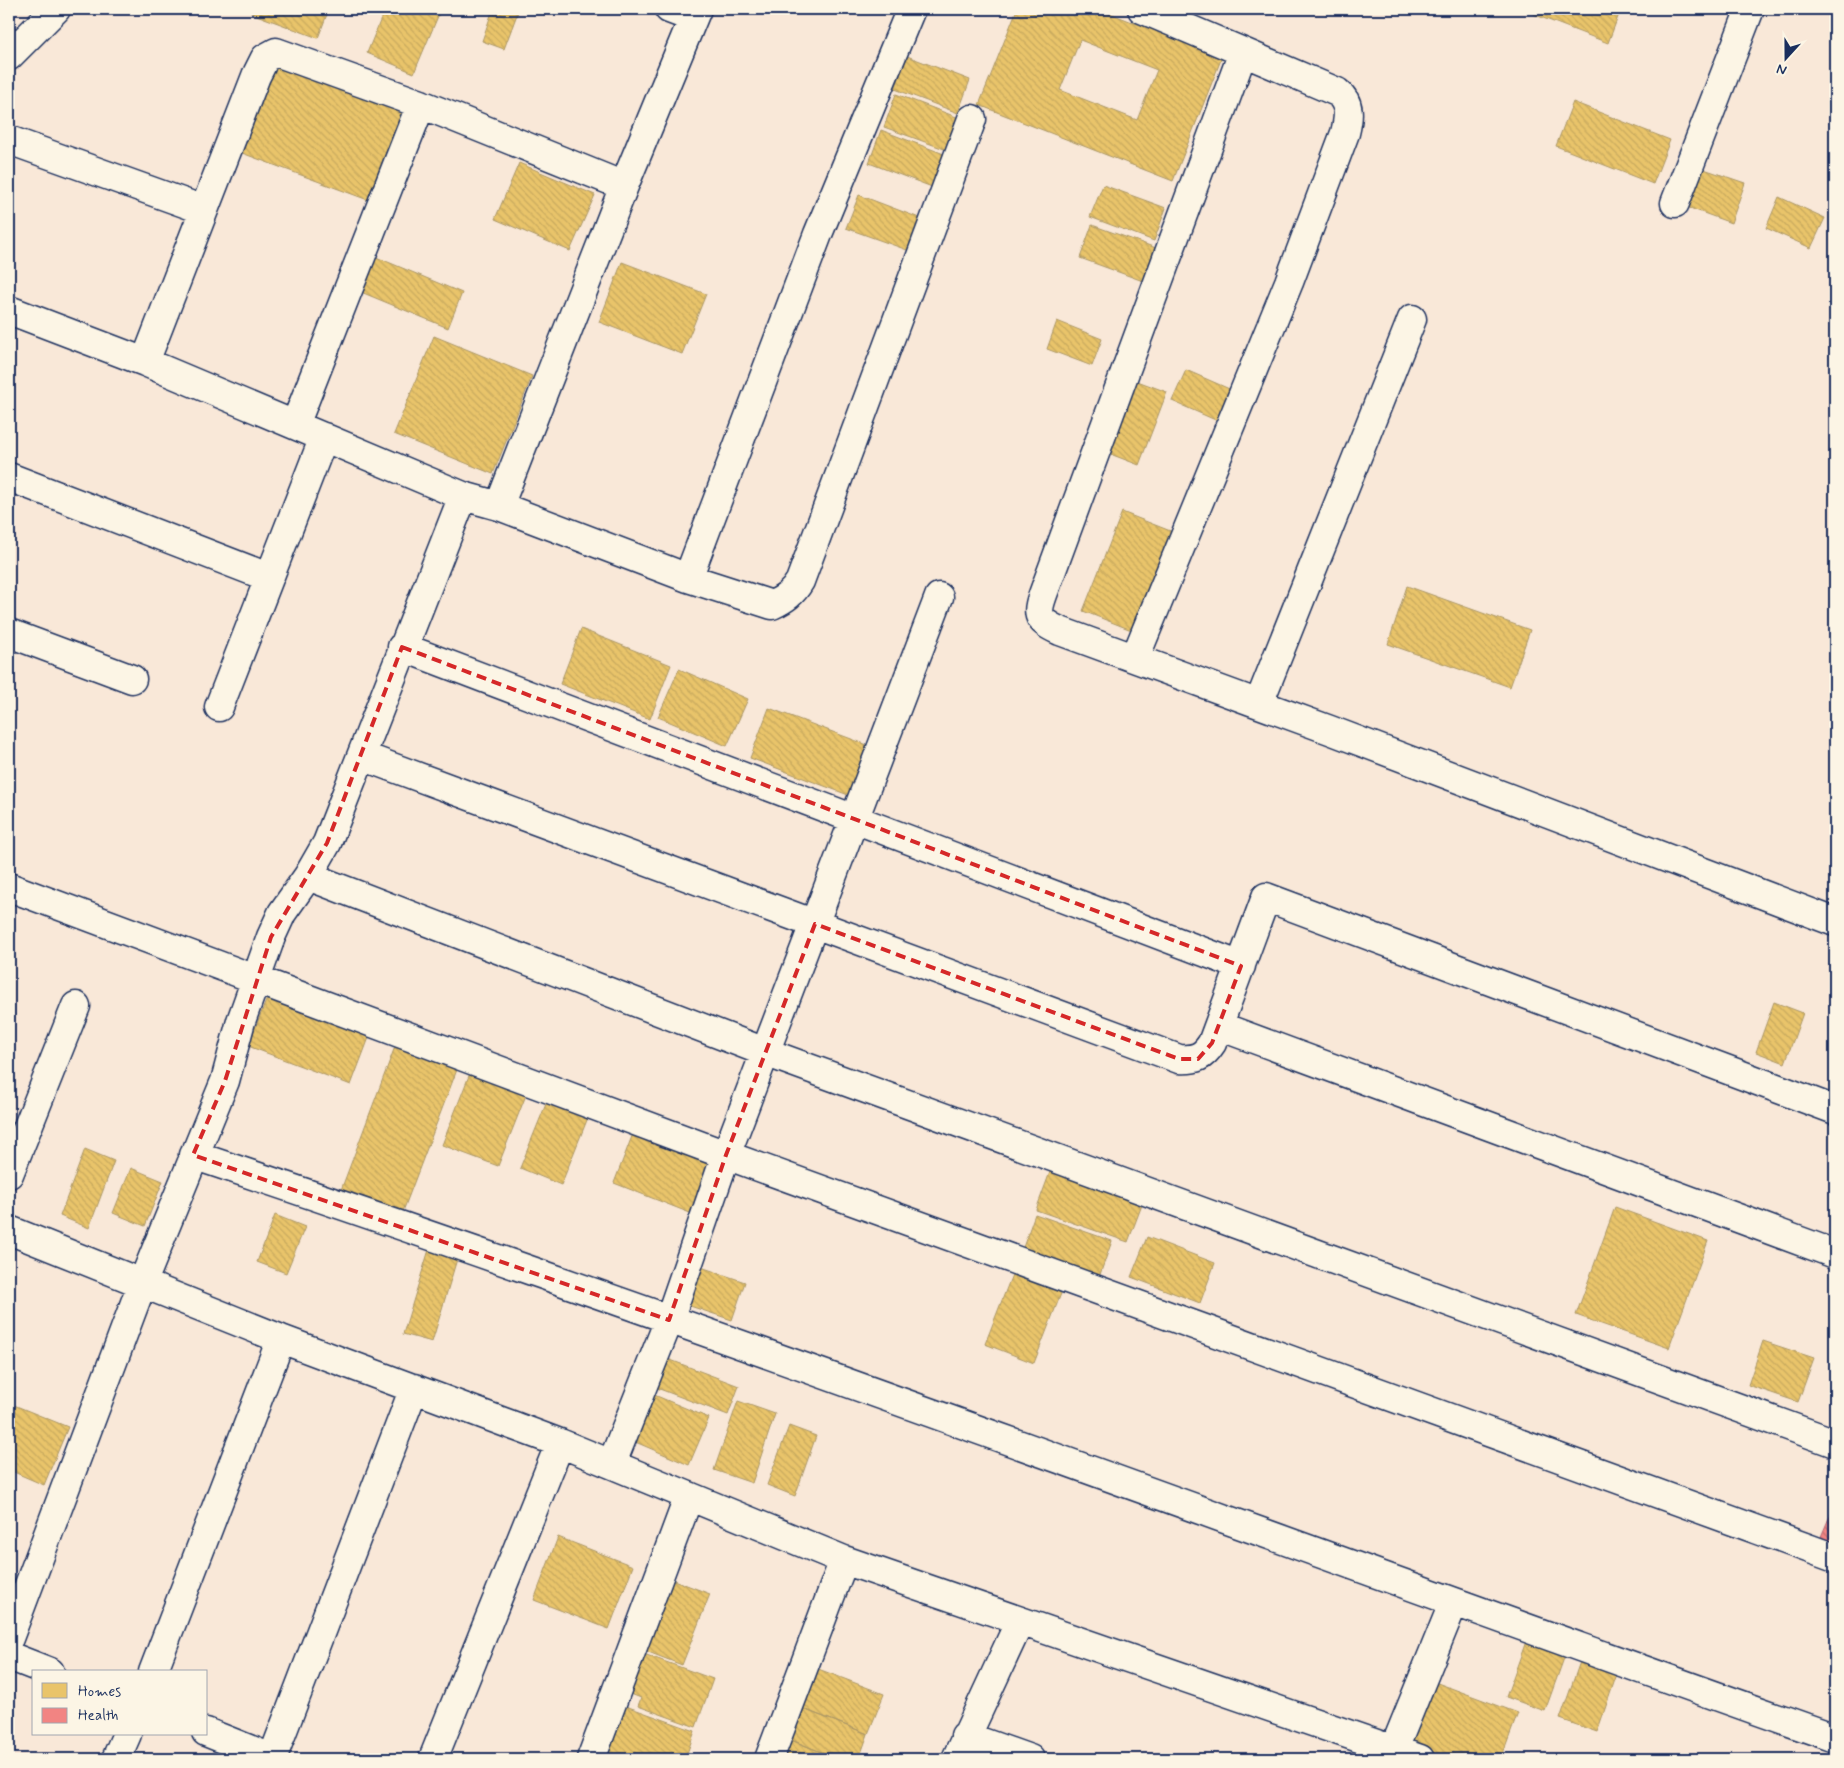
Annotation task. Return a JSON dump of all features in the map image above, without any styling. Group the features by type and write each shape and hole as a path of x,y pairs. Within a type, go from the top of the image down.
{"street":[{"path":"9,56 56,9"},
{"path":"688,578 818,234 911,9"},
{"path":"1135,658 1289,282 1346,133 1349,118 1344,98 1337,92 1142,9"},
{"path":"1675,203 1750,9"},
{"path":"499,506 624,186 686,12"},
{"path":"145,362 256,76 266,58 276,52 421,104 624,186"},
{"path":"1243,52 1039,605 1042,621 1050,626 1259,703 1835,922"},
{"path":"294,425 421,104"},
{"path":"9,310 145,362 463,496 499,506 688,578 772,605 784,600 794,591 800,580 972,119"},
{"path":"9,140 204,210"},
{"path":"1259,703 1412,319"},
{"path":"219,706 324,437"},
{"path":"9,478 268,577"},
{"path":"9,1638 142,1284 193,1155 225,1081 241,1021 282,913 308,876 327,843 362,756 402,647 463,496"},
{"path":"612,1463 669,1320 726,1155 938,597"},
{"path":"9,633 132,679"},
{"path":"402,647 1241,966"},
{"path":"362,756 1179,1059 1198,1059 1205,1053 1218,1026 1266,897 1835,1110"},
{"path":"308,876 765,1052 1835,1443"},
{"path":"9,887 256,981 726,1155 1835,1558"},
{"path":"9,1174 76,1006"},
{"path":"1218,1026 1835,1254"},
{"path":"193,1155 444,1239 1453,1604 1835,1739 1828,1759"},
{"path":"9,1230 282,1339 560,1442 844,1560 1392,1754 1420,1759"},
{"path":"154,1670 282,1339"},
{"path":"208,1733 273,1759 414,1388"},
{"path":"433,1759 560,1442"},
{"path":"591,1759 689,1496"},
{"path":"769,1759 844,1560"},
{"path":"1392,1754 1453,1604"},
{"path":"1020,1621 960,1748 1030,1759"},
{"path":"9,1656 45,1670"},
{"path":"116,1759 126,1736"}],"highlighted area":[{"path":"402,647 1241,966 1212,1043 1198,1059 1179,1059 815,924 726,1155 669,1320 193,1155 225,1081 271,937 327,843"}],"building: Homes":[{"path":"253,9 329,9 318,38 251,13"},
{"path":"385,9 441,9 414,73 367,53"},
{"path":"493,9 519,9 504,49 482,41"},
{"path":"1017,9 1099,9 1222,57 1173,181 979,105","holes":["1080,40 1157,70 1137,120 1060,90"]},
{"path":"1526,9 1621,9 1608,43 1525,11"},
{"path":"907,56 970,80 958,113 895,89"},
{"path":"276,65 402,112 368,200 242,153"},
{"path":"896,94 959,118 947,150 884,127"},
{"path":"1573,102 1670,140 1653,184 1556,146"},
{"path":"881,130 944,154 932,187 869,163"},
{"path":"519,163 595,195 570,251 495,219"},
{"path":"1701,168 1745,183 1731,223 1687,207"},
{"path":"1103,185 1166,208 1154,241 1090,217"},
{"path":"859,195 922,219 910,251 846,228"},
{"path":"1779,197 1825,218 1811,248 1766,228"},
{"path":"1092,225 1156,248 1143,281 1080,258"},
{"path":"376,257 462,293 448,328 361,292"},
{"path":"622,262 706,294 682,354 599,322"},
{"path":"1057,321 1102,339 1092,366 1047,349"},
{"path":"434,336 532,376 493,474 394,434"},
{"path":"1186,370 1234,391 1220,422 1172,401"},
{"path":"1132,379 1167,392 1139,465 1105,452"},
{"path":"1122,512 1173,532 1134,631 1083,611"},
{"path":"1407,586 1530,630 1510,687 1388,644"},
{"path":"581,629 671,665 650,719 560,684"},
{"path":"679,669 748,699 727,746 658,717"},
{"path":"769,708 870,746 851,796 750,758"},
{"path":"268,996 370,1035 351,1085 248,1046"},
{"path":"1774,1002 1803,1013 1785,1063 1756,1052"},
{"path":"396,1044 458,1067 402,1214 341,1190"},
{"path":"472,1068 528,1090 498,1166 442,1145"},
{"path":"548,1099 589,1115 561,1185 520,1168"},
{"path":"634,1131 710,1161 690,1213 614,1183"},
{"path":"85,1149 114,1161 89,1228 60,1216"},
{"path":"1053,1164 1145,1197 1128,1242 1036,1210"},
{"path":"131,1168 163,1181 145,1226 113,1213"},
{"path":"1615,1207 1708,1241 1669,1348 1576,1315"},
{"path":"1035,1214 1112,1241 1098,1280 1021,1253"},
{"path":"275,1215 305,1227 286,1273 257,1262"},
{"path":"1147,1237 1215,1263 1200,1303 1131,1277"},
{"path":"432,1240 460,1249 432,1342 403,1334"},
{"path":"698,1266 745,1282 732,1320 684,1304"},
{"path":"1013,1272 1062,1291 1034,1363 985,1344"},
{"path":"1763,1341 1814,1358 1798,1402 1748,1385"},
{"path":"660,1356 739,1386 728,1415 649,1385"},
{"path":"652,1394 709,1418 689,1465 633,1441"},
{"path":"738,1401 775,1414 752,1483 714,1470"},
{"path":"9,1403 68,1427 44,1485 9,1470"},
{"path":"789,1426 816,1436 795,1496 767,1485"},
{"path":"558,1537 633,1566 609,1629 534,1600"},
{"path":"671,1579 710,1594 682,1665 643,1650"},
{"path":"1529,1633 1568,1647 1545,1711 1506,1697"},
{"path":"641,1653 713,1679 696,1727 638,1706 641,1698 628,1693"},
{"path":"1582,1656 1619,1668 1597,1732 1560,1719"},
{"path":"813,1667 884,1694 868,1734 798,1707"},
{"path":"1432,1681 1518,1713 1501,1759 1433,1759 1408,1750"},
{"path":"623,1705 695,1731 685,1759 604,1758"},
{"path":"798,1707 868,1734 859,1759 839,1759 786,1738"},
{"path":"786,1738 839,1759 778,1759"}],"building: Health":[{"path":"1835,1504 1835,1545 1820,1539"}]}
